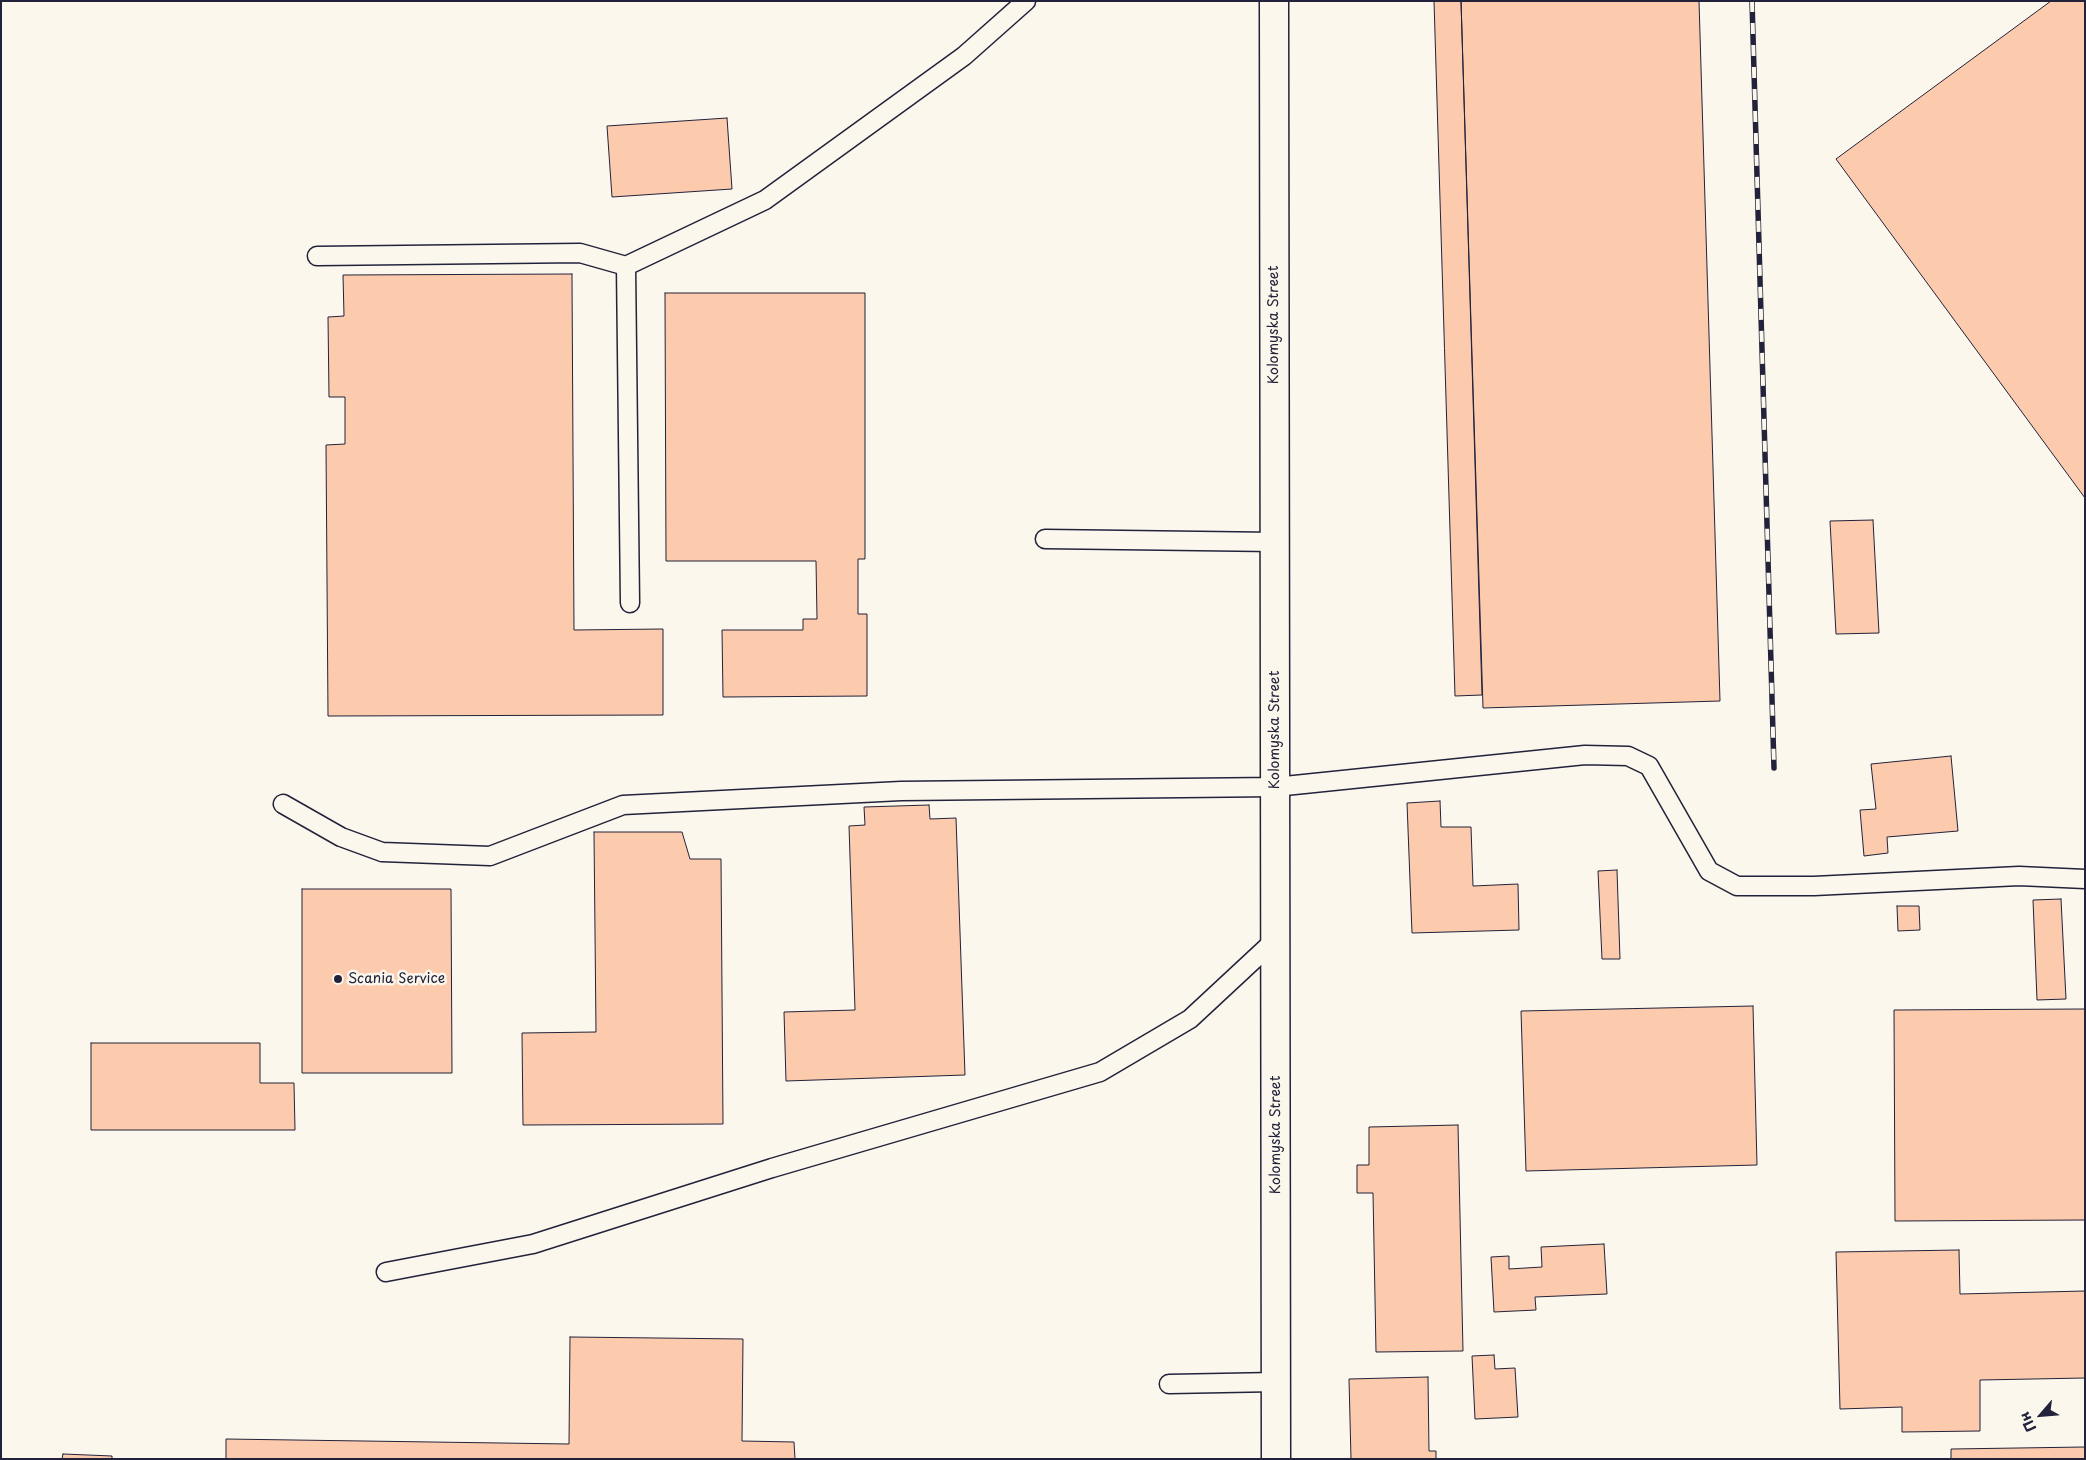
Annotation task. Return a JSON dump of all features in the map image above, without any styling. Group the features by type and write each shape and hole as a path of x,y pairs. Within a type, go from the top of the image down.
{"street":[{"name":"Kolomyska Street","path":"1274,1 1276,1459"}],"lane":[{"path":"317,256 580,253 626,266 765,200 964,56 1026,1"},
{"path":"626,266 630,604"},
{"path":"1045,539 1275,542"},
{"path":"283,804 341,837 382,852 490,856 623,805 901,791 1275,787 1585,755 1628,756 1649,766 1709,871 1737,886 1814,886 2019,876 2085,879"},
{"path":"386,1272 533,1244 772,1168 1100,1072 1190,1019 1275,940"},
{"path":"1169,1384 1276,1382"}],"building":[{"path":"1434,1 1461,1 1482,695 1455,696"},
{"path":"1461,1 1699,1 1720,701 1483,708"},
{"path":"2051,1 2085,1 2085,498 1836,159"},
{"path":"727,118 732,189 612,197 607,126"},
{"path":"572,274 574,630 663,629 663,715 328,716 326,445 345,444 345,397 329,397 328,317 344,316 343,275"},
{"path":"665,293 865,293 865,559 858,559 858,614 867,614 867,696 723,697 722,630 803,630 803,619 817,619 816,561 666,561"},
{"path":"1873,520 1879,633 1836,634 1830,521"},
{"path":"1951,756 1958,831 1887,837 1888,853 1864,856 1860,810 1876,809 1871,764"},
{"path":"1440,801 1441,827 1471,827 1473,886 1518,884 1519,930 1412,933 1407,803"},
{"path":"929,805 930,819 956,818 965,1075 786,1081 784,1012 855,1010 849,826 865,825 864,807"},
{"path":"594,832 682,832 690,859 721,859 723,1124 523,1125 522,1033 596,1032"},
{"path":"1617,870 1620,959 1602,959 1598,871"},
{"path":"302,889 451,889 452,1073 302,1073"},
{"path":"2061,899 2066,999 2037,1000 2033,900"},
{"path":"1897,906 1919,906 1920,930 1898,931"},
{"path":"1753,1006 1757,1165 1526,1171 1521,1011"},
{"path":"2085,1009 2085,1220 1895,1221 1894,1010"},
{"path":"91,1043 260,1043 260,1083 294,1083 295,1130 91,1130"},
{"path":"1458,1125 1463,1351 1376,1352 1373,1193 1357,1193 1357,1165 1369,1165 1369,1127"},
{"path":"1604,1244 1607,1294 1535,1297 1536,1310 1494,1312 1491,1257 1509,1256 1509,1269 1542,1267 1541,1247"},
{"path":"1959,1250 1960,1294 2085,1291 2085,1378 1980,1380 1980,1431 1902,1432 1902,1407 1840,1409 1836,1252"},
{"path":"570,1337 743,1339 742,1441 794,1442 795,1459 226,1459 226,1439 569,1444"},
{"path":"1494,1355 1495,1369 1515,1368 1518,1417 1475,1419 1472,1356"},
{"path":"1428,1377 1429,1451 1436,1451 1436,1459 1351,1459 1349,1379"},
{"path":"2085,1447 2085,1459 1951,1459 1951,1449"},
{"path":"63,1454 112,1456 112,1459 62,1459"}],"railway":[{"path":"1752,1 1774,768"}],"place":[{"name":"Scania Service","path":"338,979"}]}
